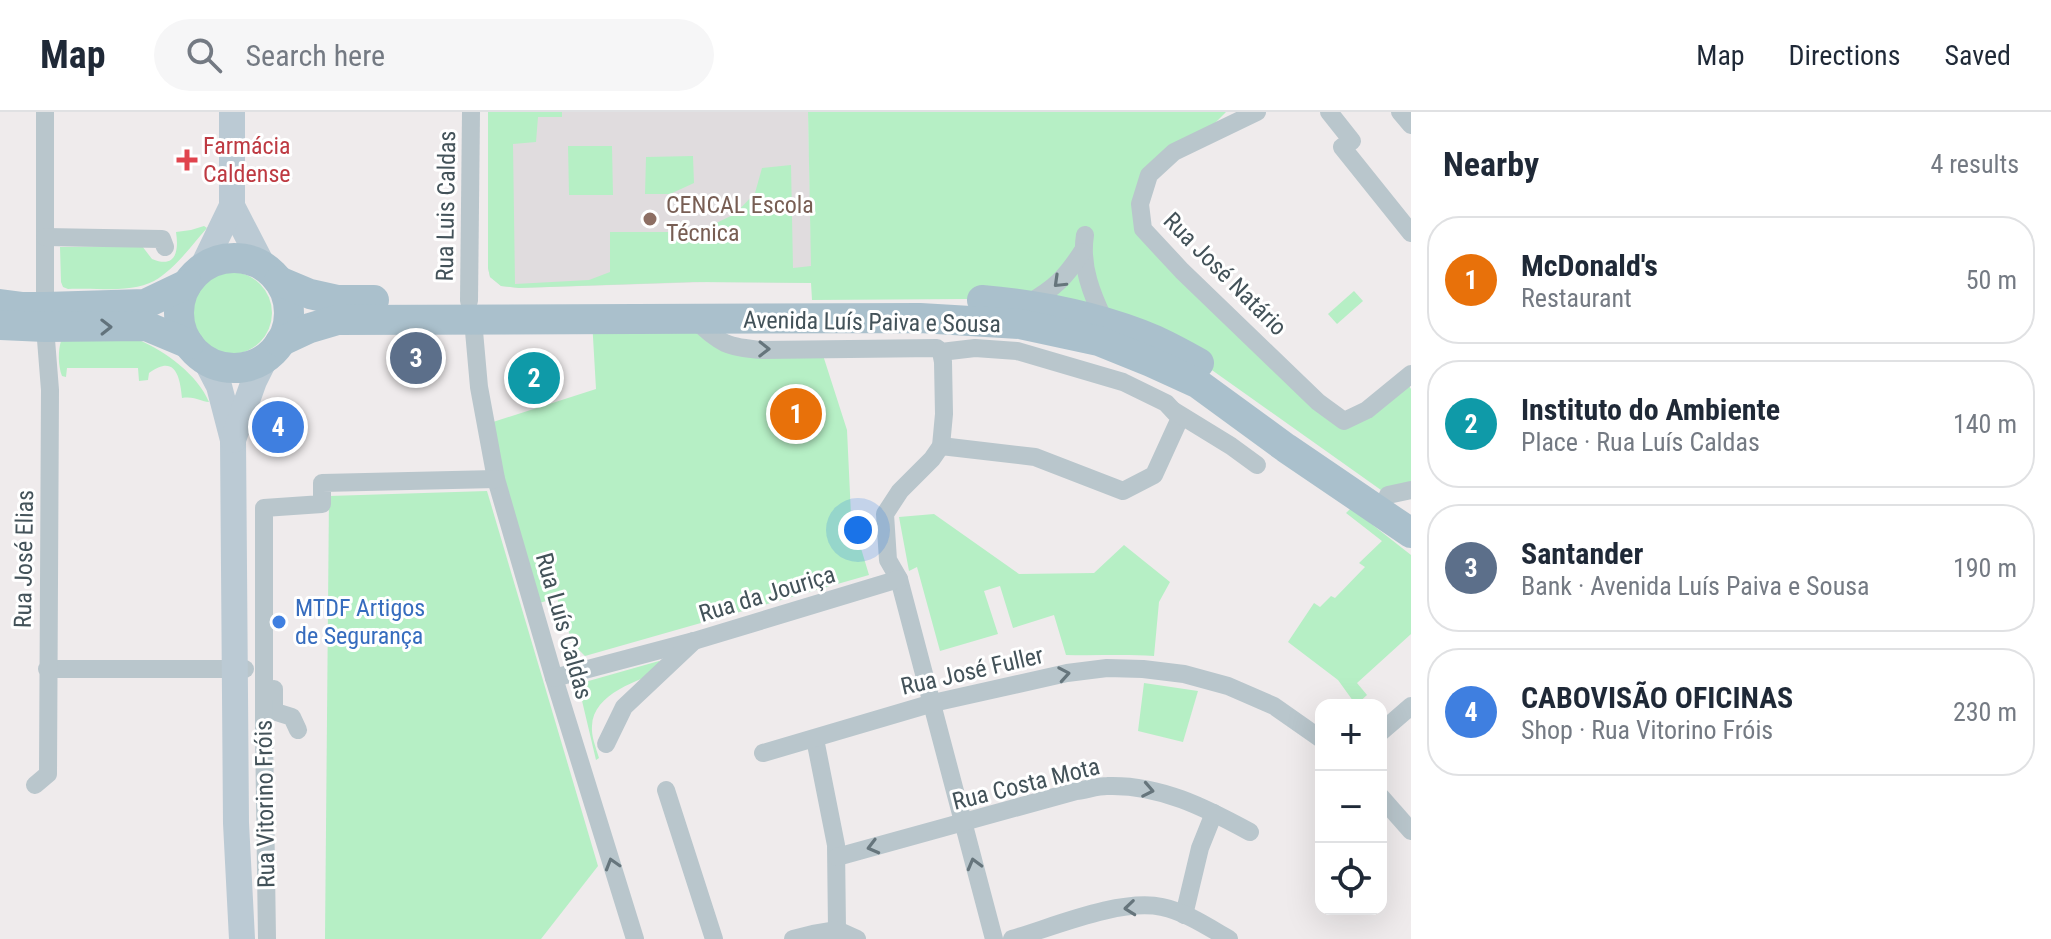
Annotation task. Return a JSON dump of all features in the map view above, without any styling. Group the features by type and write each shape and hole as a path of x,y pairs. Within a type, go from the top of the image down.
{"main road":[{"path":"197,352 182,330 179,314 181,298 232,206 232,112"},
{"path":"0,304 23,307 45,317 146,326 220,366 236,368 252,365 273,350 287,327 289,311 286,295 232,206"},
{"path":"0,325 145,304 217,260 248,260 271,274"},
{"name":"Avenida Luís Paiva e Sousa","path":"271,274 310,294 337,300 471,310 695,320 965,319 1020,324 1099,341 1197,383 1411,533"},
{"name":"Avenida Luís Paiva e Sousa","path":"273,350 310,328 337,320 471,310 966,299 1027,304 1105,322 1157,341 1209,368 1403,498"},
{"name":"Rua Vitorino Fróis","path":"233,440 254,381 273,350"},
{"name":"Rua Vitorino Fróis","path":"197,352 219,386 233,440 236,823 242,939"},
{"name":"Rua Vitorino Fróis","path":"227,939 236,823"}],"street":[{"name":"Rua José Elias","path":"35,785 48,774 50,390 45,317 45,112"},
{"name":"Rua Luis Caldas","path":"471,112 471,310"},
{"name":"Rua José Natário","path":"1257,112 1174,152 1149,175 1140,204 1143,229 1182,271 1318,402 1344,421 1367,410 1409,381"},
{"path":"1329,112 1352,141 1342,147 1411,233"},
{"path":"1400,112 1411,125"},
{"path":"45,237 162,239 165,247"},
{"path":"1027,304 1066,276 1084,243 1093,297 1105,322"},
{"name":"Rua Luís Caldas","path":"471,310 479,387 496,479 635,939"},
{"path":"695,320 721,342 736,348 937,348 941,352 944,414 941,446 900,491 885,514 888,560 899,579 994,939"},
{"path":"941,352 975,348 1017,351 1123,382 1166,403 1177,415 1257,465"},
{"path":"941,446 1035,457 1123,491 1154,475 1177,415"},
{"path":"298,730 292,717 276,712 274,706 269,515 322,504 322,483 496,479"},
{"name":"Rua Vitorino Fróis","path":"267,939 263,669 269,515"},
{"name":"Rua da Jouriça","path":"554,678 694,641 899,579"},
{"name":"Rua da Jouriça","path":"606,744 624,707 694,641"},
{"name":"Rua José Fuller","path":"763,753 933,703 1067,673 1107,668 1184,674 1228,686 1274,706 1315,735"},
{"path":"47,669 263,669"},
{"path":"1387,727 1411,706"},
{"path":"815,739 837,857 837,930"},
{"path":"274,761 274,939"},
{"name":"Rua Costa Mota","path":"837,857 1076,791 1105,786 1135,787 1164,793 1214,813 1250,832"},
{"path":"666,790 714,939"},
{"path":"1387,804 1411,831"},
{"path":"1184,915 1200,848 1214,813"},
{"path":"1012,939 1131,906 1161,907 1184,915 1229,939"},
{"path":"793,939 837,930 857,939"}],"shaded area":[{"name":"CENCAL Escola Técnica","path":"488,112 808,112 812,283 501,286 490,277 488,268"}],"green space":[{"path":"488,112 562,112 562,117 538,117 536,142 513,144 515,284 589,280 610,272 610,232 689,232 710,226 735,214 755,193 762,168 791,165 793,268 811,266 808,112 1226,112 1212,126 1174,152 1144,194 1150,234 1319,402 1350,414 1405,379 1411,389 1411,490 1388,495 1209,368 1027,304 966,299 812,300 811,283 501,286 490,277 488,268"},
{"path":"568,146 612,146 613,195 569,195"},
{"path":"693,156 694,183 670,194 645,194 646,157"},
{"path":"207,228 169,270 145,285 124,289 63,287 60,247 142,246 152,259 166,262 176,252 176,232"},
{"path":"231,272 247,275 260,284 269,297 272,313 269,329 260,342 247,351 231,354 215,351 202,342 193,329 190,313 193,297 202,284 215,275"},
{"path":"1354,291 1363,301 1337,324 1328,314"},
{"path":"592,320 695,320 721,342 821,349 847,430 851,515 869,575 585,656 573,644 557,598 532,605 496,479 493,422 596,389"},
{"path":"139,340 180,365 197,382 209,402 182,398 178,375 165,366 149,373 148,380 139,381 138,368 67,368 66,377 62,376 59,358 61,341"},
{"path":"487,491 598,866 541,939 325,939 329,496"},
{"path":"1351,508 1411,555 1411,634 1357,683 1367,695 1363,699 1352,699 1338,680 1288,642 1314,603 1320,607 1331,596 1335,598 1365,567 1359,563 1382,541 1346,513"},
{"path":"934,514 1019,574 1094,573 1124,545 1170,582 1159,602 1154,656 1066,655 1054,615 1013,628 1000,586 984,591 998,634 940,651 917,567 909,571 899,517"},
{"path":"659,661 665,670 619,689 600,705 592,726 599,758 596,760 579,688 585,682"},
{"path":"1144,683 1198,691 1183,742 1138,731"}],"place":[{"name":"Farmácia Caldense","path":"187,160"},
{"name":"CENCAL Escola Técnica","path":"650,219"},
{"name":"Santander","path":"416,358"},
{"name":"Instituto do Ambiente","path":"534,378"},
{"name":"McDonald's","path":"796,414"},
{"name":"CABOVISÃO OFICINAS","path":"278,427"},
{"name":"MTDF Artigos de Segurança","path":"279,622"}]}
